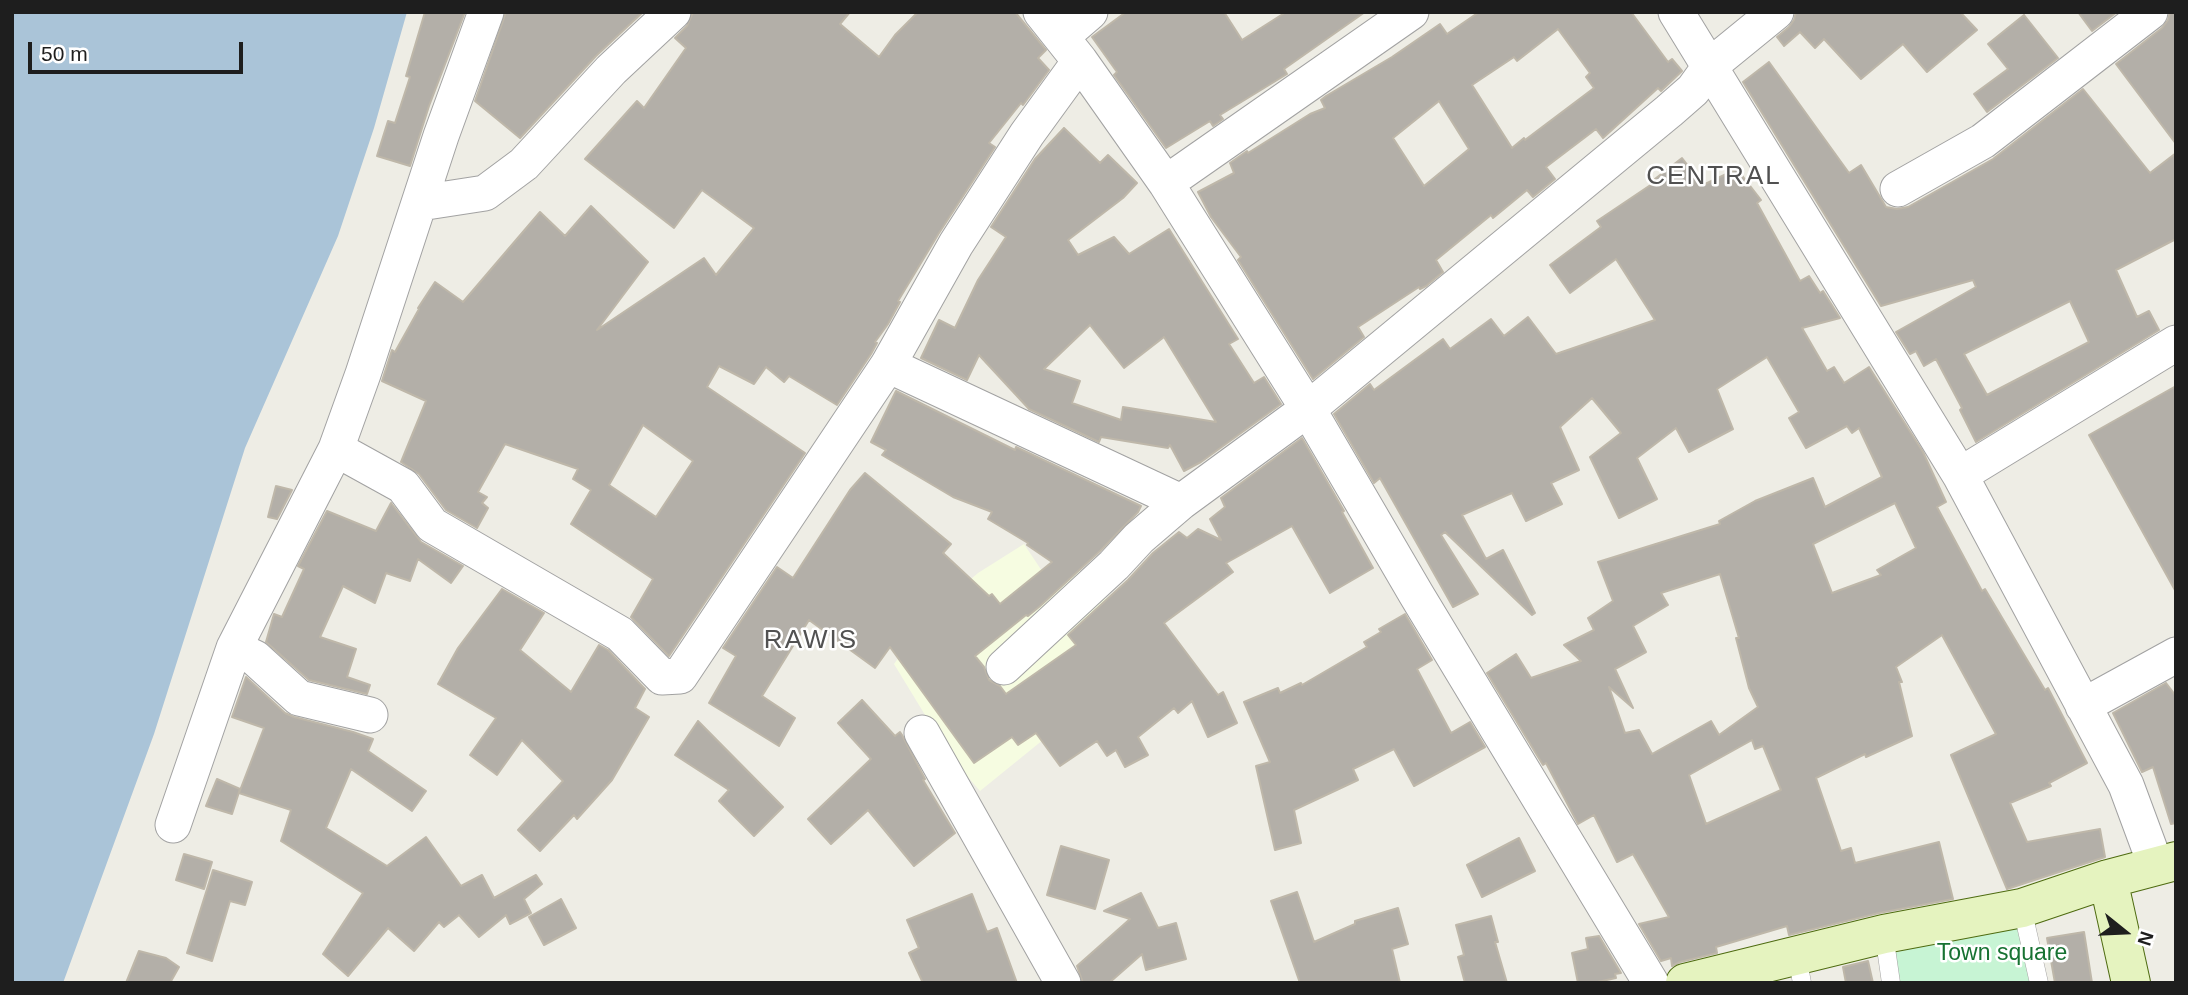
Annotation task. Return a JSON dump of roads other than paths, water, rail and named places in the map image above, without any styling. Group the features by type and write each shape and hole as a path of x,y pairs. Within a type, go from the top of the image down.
{"main road":[{"path":"1685,983 1799,969 1884,934 2022,908 2166,863"},
{"path":"2109,879 2131,983"}],"street":[{"path":"173,825 234,648 336,449 441,136 486,12"},
{"path":"420,203 485,193 524,164 611,70 673,12"},
{"path":"336,449 403,486 432,525 620,634 662,677 680,676 888,365 957,244 1027,134 1060,36 1090,12"},
{"path":"1166,183 1411,12"},
{"path":"1676,12 1711,65 1960,475 2166,863"},
{"path":"1004,667 1114,565 1139,538 1181,502 1308,409 1669,111 1693,90 1711,65 1776,12"},
{"path":"1898,189 1983,141 2150,12"},
{"path":"1060,36 1166,183 1308,409 1416,594 1651,983"},
{"path":"1960,475 2176,342"},
{"path":"888,365 1181,502"},
{"path":"234,648 255,658 299,698 369,715"},
{"path":"2083,706 2176,655"},
{"path":"922,733 1063,983"}],"lane":[{"path":"2022,908 2039,983"},
{"path":"1884,934 1891,983"}],"water":[{"path":"12,12 407,12 374,128 338,236 245,448 154,734 63,983 12,983"}],"district":[{"name":"CENTRAL","path":"1714,177"},
{"name":"RAWIS","path":"811,641"}],"park label":[{"name":"Town square","path":"2002,954"}]}
